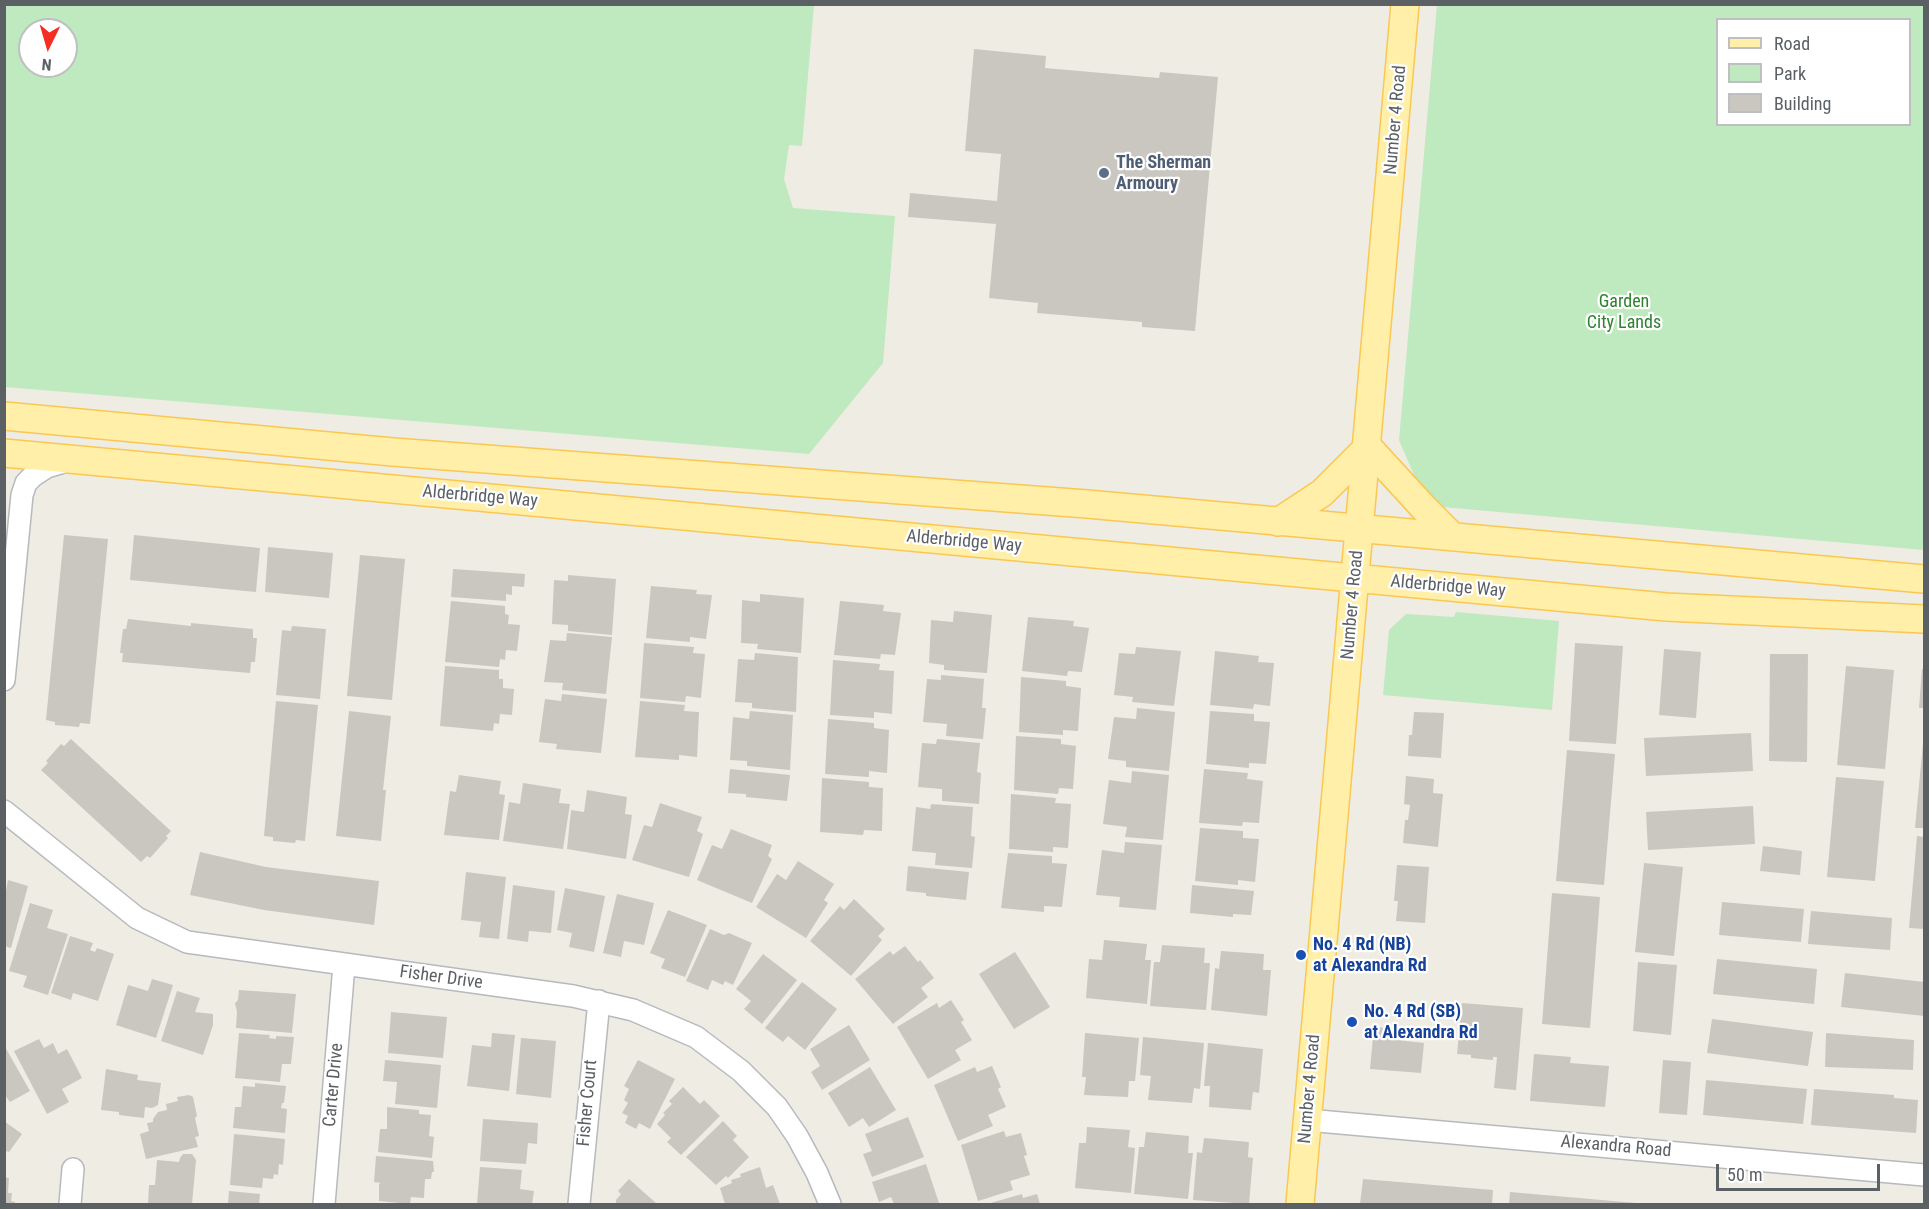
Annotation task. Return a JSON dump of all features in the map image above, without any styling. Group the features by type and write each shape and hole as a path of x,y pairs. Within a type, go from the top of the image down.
{"main road":[{"name":"Number 4 Road","path":"1300,1204 1406,4"},
{"path":"4,416 449,456 1087,504 1924,579"},
{"path":"5,454 19,444 36,440 340,466 449,456"},
{"path":"1278,522 1322,493 1368,447 1422,507 1453,537"},
{"name":"Alderbridge Way","path":"5,454 1666,607 1924,619"}],"street":[{"path":"4,680 22,495 26,483 33,476 46,467 72,459"},
{"name":"Fisher Drive","path":"4,811 137,918 187,942 599,1001 633,1010 696,1038 741,1071 777,1107 797,1136 817,1173 830,1204"},
{"name":"Carter Drive","path":"324,1204 344,965"},
{"name":"Fisher Court","path":"579,1204 599,1001"},
{"name":"Alexandra Road","path":"1307,1120 1924,1175"},
{"path":"70,1204 73,1169"}],"green space":[{"path":"4,5 814,5 802,146 789,145 784,179 793,208 895,216 883,363 809,454 5,387"},
{"name":"Garden City Lands","path":"1437,5 1924,5 1924,550 1443,507 1420,489 1399,440"},
{"path":"1456,612 1559,621 1552,710 1383,695 1389,630 1406,614 1454,617"}],"building":[{"name":"The Sherman Armoury","path":"974,49 1046,56 1045,68 1159,78 1160,72 1218,77 1195,331 1142,327 1142,322 1037,313 1038,303 989,298 996,224 908,217 910,193 997,201 1001,154 965,151"},
{"path":"64,535 108,539 90,724 80,723 79,727 55,725 55,722 46,720"},
{"path":"134,535 260,548 256,592 130,580"},
{"path":"268,547 333,553 329,598 265,592"},
{"path":"360,555 405,559 392,700 347,696"},
{"path":"453,569 525,574 524,587 512,586 512,595 506,594 506,601 451,597"},
{"path":"568,575 616,579 612,635 568,631 568,625 552,624 554,580 568,581"},
{"path":"651,586 697,590 696,594 712,595 706,639 690,637 690,642 646,638"},
{"path":"760,594 804,598 801,653 757,649 758,644 741,643 742,600 760,602"},
{"path":"451,601 505,606 505,614 509,615 508,624 520,625 517,651 506,650 505,660 500,659 499,667 445,662"},
{"path":"840,601 884,605 883,611 901,613 895,655 881,654 880,659 834,655"},
{"path":"954,611 992,615 987,673 944,670 944,665 929,663 931,620 953,622"},
{"path":"1028,617 1074,621 1073,626 1089,628 1082,672 1068,671 1067,676 1022,671"},
{"path":"128,619 191,626 191,623 253,629 253,638 257,638 255,662 251,662 250,673 122,662 123,653 120,653 123,629 126,629"},
{"path":"292,626 326,629 320,699 276,695 282,630 291,631"},
{"path":"567,633 612,637 606,694 562,690 563,683 544,682 550,640 566,641"},
{"path":"644,643 694,647 693,653 705,654 701,698 686,696 685,702 640,698"},
{"path":"1575,643 1623,646 1616,744 1569,741"},
{"path":"1136,647 1181,651 1174,706 1132,702 1133,697 1114,695 1119,653 1135,654"},
{"path":"1664,649 1701,652 1696,718 1659,715"},
{"path":"1215,651 1259,656 1258,662 1274,663 1270,706 1254,704 1253,709 1210,705"},
{"path":"755,653 798,657 796,712 752,708 752,703 735,702 738,659 754,660"},
{"path":"1770,654 1808,654 1807,762 1769,761"},
{"path":"833,660 880,664 879,670 894,671 892,714 874,712 874,718 830,715"},
{"path":"445,666 499,670 499,679 503,679 503,688 514,689 512,715 500,714 499,724 494,723 493,731 440,726"},
{"path":"1846,666 1894,670 1885,769 1837,765"},
{"path":"1922,669 1924,669 1924,708 1919,708"},
{"path":"941,675 984,679 982,708 986,708 983,739 946,736 947,724 923,722 927,679 941,680"},
{"path":"1021,677 1066,681 1066,686 1081,688 1078,731 1063,730 1063,735 1019,732"},
{"path":"562,694 607,699 601,753 556,749 557,744 539,742 545,699 561,701"},
{"path":"276,701 318,705 305,841 296,840 295,843 273,841 273,837 264,836"},
{"path":"640,701 685,705 684,711 699,712 697,757 679,755 679,760 635,757"},
{"path":"1137,708 1175,712 1169,771 1126,767 1126,761 1108,759 1114,717 1136,719"},
{"path":"349,711 391,716 383,790 386,790 381,841 336,836"},
{"path":"750,711 793,715 790,770 747,766 747,761 730,760 733,717 749,719"},
{"path":"1210,711 1254,714 1254,721 1270,722 1266,764 1249,763 1249,768 1206,764"},
{"path":"1414,712 1444,713 1441,758 1408,756 1409,735 1412,735"},
{"path":"828,719 874,723 874,728 889,730 887,773 869,771 869,777 825,774"},
{"path":"1751,733 1753,771 1646,776 1644,738"},
{"path":"1016,736 1061,739 1061,744 1076,746 1073,789 1059,788 1058,794 1014,790"},
{"path":"71,739 171,831 166,836 168,838 150,858 147,856 141,862 41,770 61,744 64,746"},
{"path":"937,739 980,743 977,772 981,773 979,804 942,801 942,789 918,787 922,743 936,744"},
{"path":"1923,743 1924,828 1915,828"},
{"path":"1567,750 1615,754 1604,885 1556,881"},
{"path":"730,769 790,775 787,801 728,793"},
{"path":"1204,769 1248,773 1247,779 1263,781 1259,823 1243,822 1242,826 1199,823"},
{"path":"1132,771 1169,775 1163,840 1125,837 1127,827 1103,824 1109,780 1131,783"},
{"path":"459,775 501,781 499,794 505,795 499,840 444,835 450,791 456,792"},
{"path":"1406,776 1434,779 1433,793 1443,794 1438,847 1403,843 1405,820 1408,820 1410,805 1404,804"},
{"path":"1836,777 1884,781 1875,881 1827,877"},
{"path":"822,778 869,782 869,787 883,788 882,831 864,830 863,835 820,832"},
{"path":"523,783 561,789 559,803 570,804 563,849 503,841 509,802 520,804"},
{"path":"587,790 627,797 625,814 632,815 626,859 567,849 571,810 584,812"},
{"path":"1011,794 1056,798 1055,803 1071,804 1068,848 1053,847 1053,852 1009,849"},
{"path":"660,803 702,817 697,831 703,834 689,877 632,860 644,825 652,827"},
{"path":"931,804 973,807 971,836 975,837 972,868 935,865 936,853 912,851 916,807 930,809"},
{"path":"1753,806 1755,844 1648,850 1646,812"},
{"path":"1200,828 1243,831 1243,838 1259,839 1255,882 1238,880 1238,885 1195,881"},
{"path":"731,829 772,845 768,856 772,859 752,903 697,880 712,845 722,849"},
{"path":"1917,836 1924,837 1924,929 1909,928"},
{"path":"1125,842 1162,845 1156,910 1119,907 1120,897 1096,895 1102,850 1124,853"},
{"path":"1763,846 1802,851 1800,875 1760,871"},
{"path":"200,852 266,867 379,881 374,925 264,910 190,895"},
{"path":"1008,853 1052,856 1052,863 1067,864 1062,907 1044,906 1044,912 1001,908"},
{"path":"798,861 834,884 824,900 828,903 806,938 756,907 777,874 786,880"},
{"path":"1644,863 1683,867 1674,956 1635,952"},
{"path":"1397,865 1429,867 1425,923 1396,921 1398,901 1394,901"},
{"path":"908,866 969,872 966,900 926,896 926,893 906,891"},
{"path":"466,872 506,877 499,939 479,937 481,922 461,920"},
{"path":"8,880 28,886 11,948 4,946 4,889 6,890"},
{"path":"513,885 555,891 551,933 529,931 528,942 507,939"},
{"path":"1192,885 1254,891 1251,915 1233,914 1233,917 1190,913"},
{"path":"565,888 605,896 594,952 569,947 572,933 557,930"},
{"path":"1552,893 1600,897 1590,1028 1542,1024"},
{"path":"617,894 654,903 644,945 624,941 621,957 603,953"},
{"path":"854,899 885,929 878,936 882,940 851,976 810,941 840,906 844,910"},
{"path":"1722,902 1804,909 1801,942 1719,935"},
{"path":"30,903 53,910 47,928 68,934 48,995 23,987 27,976 9,971"},
{"path":"668,910 707,925 685,977 661,968 665,959 650,953"},
{"path":"1811,911 1892,918 1890,950 1808,944"},
{"path":"710,929 724,935 729,933 752,943 733,985 725,981 723,985 712,980 708,990 686,981"},
{"path":"70,936 93,943 90,950 95,952 97,948 114,954 98,1001 73,993 71,1000 51,993"},
{"path":"1104,940 1147,944 1145,960 1151,960 1147,1004 1086,998 1089,959 1102,960"},
{"path":"1162,945 1205,948 1204,963 1210,963 1206,1010 1150,1006 1154,962 1160,962"},
{"path":"905,946 934,978 921,988 928,997 893,1024 855,979 890,951 893,955"},
{"path":"1221,951 1264,954 1263,970 1271,970 1267,1016 1211,1010 1215,968 1219,969"},
{"path":"1015,952 1050,1007 1014,1029 979,974"},
{"path":"763,954 797,980 762,1024 744,1009 751,1001 736,989"},
{"path":"1717,959 1817,969 1814,1004 1713,994"},
{"path":"1638,962 1677,965 1671,1035 1633,1031"},
{"path":"1845,973 1924,982 1924,1016 1841,1007"},
{"path":"152,979 173,985 156,1038 116,1025 128,985 148,991"},
{"path":"802,982 837,1009 805,1050 788,1036 783,1042 765,1028"},
{"path":"239,990 296,994 292,1033 236,1028 235,1003 238,1000"},
{"path":"177,991 200,998 195,1012 213,1014 213,1025 203,1055 161,1041"},
{"path":"951,1000 964,1020 961,1022 972,1040 955,1050 961,1060 928,1079 897,1027 937,1003 939,1008"},
{"path":"1462,1003 1523,1008 1516,1090 1494,1088 1497,1057 1493,1057 1493,1060 1457,1054"},
{"path":"391,1012 447,1017 443,1058 388,1053"},
{"path":"1712,1019 1813,1032 1808,1066 1707,1053"},
{"path":"849,1025 870,1060 822,1090 811,1072 820,1066 810,1049"},
{"path":"1374,1027 1398,1029 1397,1040 1424,1043 1421,1073 1370,1069"},
{"path":"239,1033 270,1035 269,1038 276,1039 276,1036 294,1037 291,1064 282,1064 280,1082 235,1078"},
{"path":"492,1033 515,1035 509,1091 467,1086 472,1045 491,1047"},
{"path":"1085,1033 1139,1038 1135,1081 1129,1081 1128,1097 1084,1095 1086,1077 1082,1077"},
{"path":"1826,1033 1914,1040 1913,1070 1825,1067"},
{"path":"1143,1037 1204,1043 1200,1089 1194,1088 1192,1103 1148,1100 1151,1076 1140,1075"},
{"path":"521,1038 556,1041 551,1098 516,1094"},
{"path":"39,1039 44,1048 53,1043 58,1054 67,1049 82,1078 62,1089 69,1102 47,1114 14,1051"},
{"path":"1208,1043 1263,1049 1259,1093 1253,1092 1251,1110 1209,1107 1210,1086 1204,1086"},
{"path":"4,1045 30,1091 10,1102 4,1094"},
{"path":"1534,1054 1571,1057 1570,1063 1609,1066 1605,1107 1530,1101"},
{"path":"385,1060 441,1065 437,1108 395,1104 397,1082 383,1081"},
{"path":"638,1060 675,1079 650,1129 639,1123 636,1129 625,1123 628,1116 622,1113 628,1103 624,1100 629,1089 624,1086"},
{"path":"1663,1060 1691,1062 1687,1115 1659,1113"},
{"path":"992,1066 1006,1107 988,1115 993,1126 958,1141 934,1085 975,1067 977,1072"},
{"path":"870,1067 896,1110 869,1127 863,1118 849,1127 828,1093"},
{"path":"106,1069 138,1075 137,1080 161,1083 158,1105 152,1108 145,1107 144,1118 101,1110"},
{"path":"1706,1080 1807,1089 1803,1124 1703,1115"},
{"path":"255,1083 286,1086 284,1103 281,1108 287,1109 285,1133 233,1128 235,1107 241,1107 243,1086 255,1087"},
{"path":"683,1087 700,1104 704,1100 720,1116 681,1155 667,1142 671,1138 657,1124 672,1104 669,1101"},
{"path":"1814,1089 1894,1095 1894,1098 1918,1100 1916,1133 1811,1125"},
{"path":"189,1095 193,1097 197,1116 195,1118 199,1136 195,1137 198,1147 146,1159 140,1134 149,1131 147,1123 153,1122 158,1112 167,1110 166,1104 178,1101 177,1097"},
{"path":"387,1107 419,1110 419,1114 431,1115 429,1136 434,1137 432,1158 378,1152 380,1129 387,1129"},
{"path":"908,1117 924,1157 872,1177 863,1154 872,1151 865,1134"},
{"path":"483,1119 538,1123 537,1144 528,1143 526,1164 480,1161"},
{"path":"4,1121 22,1134 9,1152 4,1154"},
{"path":"723,1121 737,1136 733,1140 749,1157 728,1178 726,1176 716,1185 686,1157"},
{"path":"1087,1127 1130,1130 1128,1147 1135,1148 1131,1193 1075,1188 1079,1143 1086,1143"},
{"path":"1004,1131 1006,1137 1021,1133 1027,1155 1024,1156 1030,1175 1010,1181 1013,1190 978,1201 961,1145"},
{"path":"1146,1132 1189,1136 1188,1153 1193,1153 1188,1199 1134,1194 1139,1147 1144,1147"},
{"path":"234,1134 285,1139 283,1165 279,1164 278,1175 274,1174 273,1179 263,1178 262,1188 230,1185"},
{"path":"1204,1138 1249,1142 1248,1157 1253,1158 1249,1204 1193,1200 1197,1152 1202,1153"},
{"path":"183,1154 192,1154 196,1160 192,1204 148,1204 149,1185 155,1185 157,1160 179,1162"},
{"path":"376,1156 433,1161 434,1172 432,1172 431,1179 425,1179 424,1198 411,1197 410,1204 379,1201 379,1184 381,1183 374,1182"},
{"path":"926,1164 939,1203 894,1204 891,1197 879,1202 872,1182"},
{"path":"480,1167 522,1170 520,1189 534,1191 532,1204 477,1204"},
{"path":"760,1167 766,1188 773,1185 780,1204 725,1204 720,1188 732,1183 731,1180 741,1177 740,1174"},
{"path":"4,1177 9,1178 8,1193 12,1193 11,1201 15,1204 4,1204"},
{"path":"629,1179 657,1204 616,1204 621,1194 618,1191"},
{"path":"1363,1179 1493,1190 1492,1204 1360,1204"},
{"path":"229,1191 260,1194 259,1204 228,1204"},
{"path":"1510,1192 1636,1203 1636,1204 1509,1204"},
{"path":"1022,1194 1023,1198 1037,1194 1040,1204 987,1204"}],"place":[{"name":"The Sherman Armoury","path":"1104,173"},
{"name":"No. 4 Rd (NB) at Alexandra Rd","path":"1301,955"},
{"name":"No. 4 Rd (SB) at Alexandra Rd","path":"1352,1022"}]}
